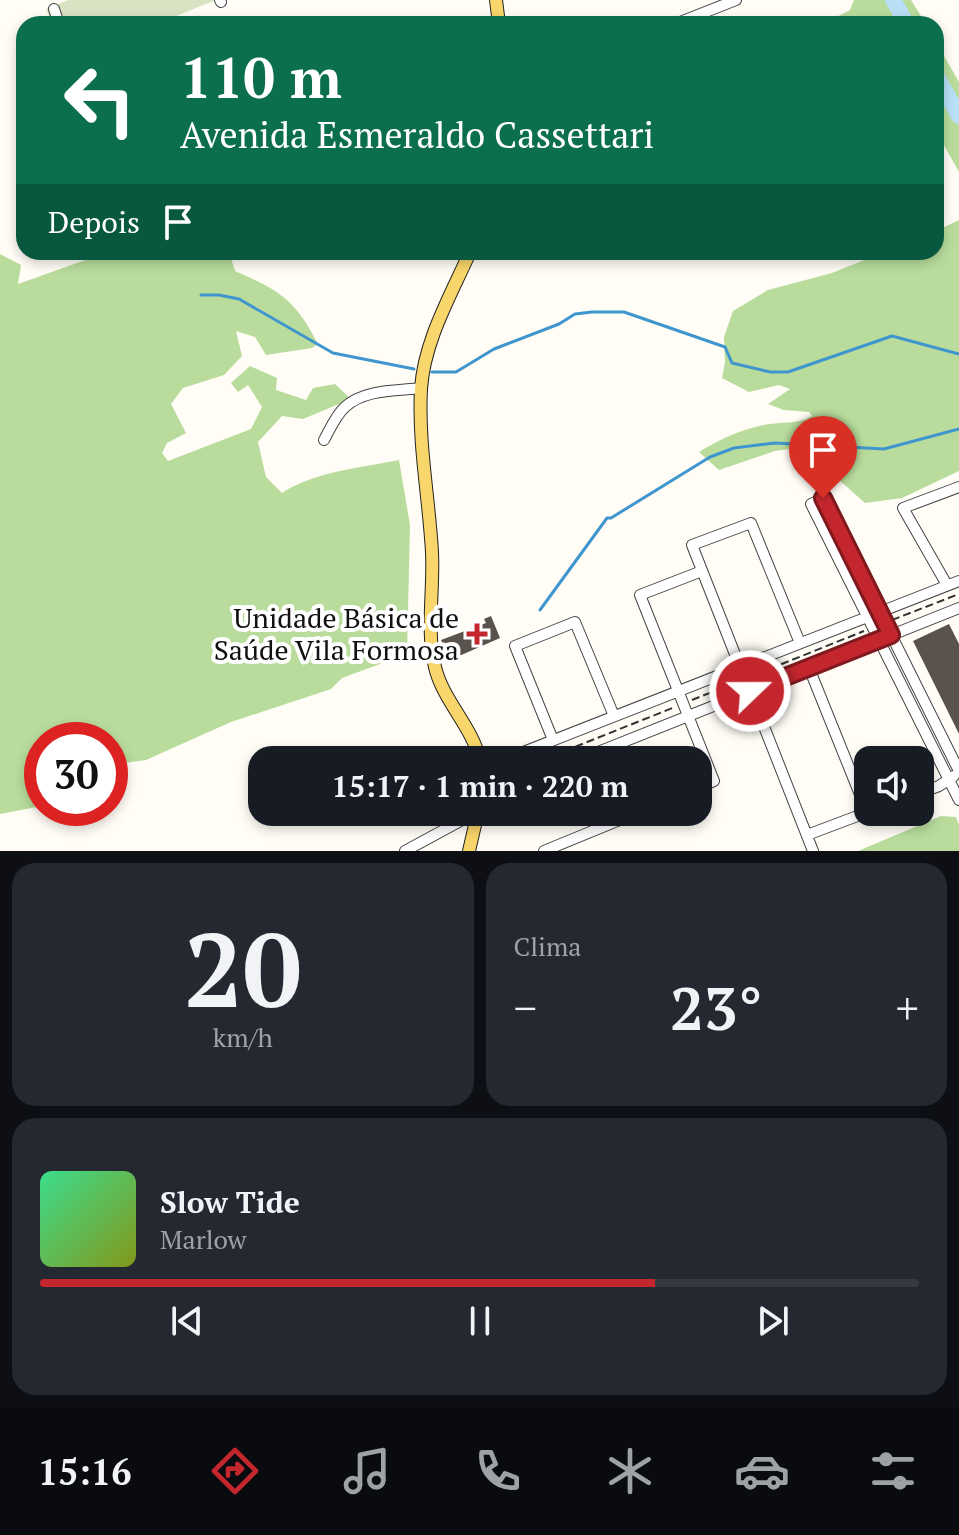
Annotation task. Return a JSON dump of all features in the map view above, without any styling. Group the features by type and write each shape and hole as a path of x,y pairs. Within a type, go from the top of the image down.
{"main road":[{"path":"467,260 429,350 421,388 422,441 432,551 433,655 440,682 475,746"},
{"path":"469,851 475,826"}],"street":[{"path":"695,16 736,0"},
{"path":"54,9 56,16"},
{"path":"324,440 344,407 355,400 366,395 421,388"},
{"path":"947,585 903,508 959,487"},
{"path":"953,780 811,504 823,498 891,635 953,780 959,800"},
{"path":"740,667 692,545 751,523 800,643"},
{"path":"700,746 640,595 702,571"},
{"path":"538,746 959,581"},
{"path":"613,746 959,608"},
{"path":"553,740 515,646 575,622 614,716"},
{"path":"809,668 854,778"},
{"path":"750,691 813,851"},
{"path":"934,787 953,780"},
{"path":"807,835 854,817"},
{"path":"405,851 452,826"},
{"path":"544,851 605,826"}],"path":[{"path":"885,623 959,594"},
{"path":"577,746 873,628"}],"green space":[{"path":"68,0 216,0 176,16 49,16 46,9"},
{"path":"854,0 911,0 921,16 838,16 850,10"},
{"path":"944,56 959,82 959,172 944,145"},
{"path":"959,220 959,471 902,498 865,503 802,447 775,451 719,470 699,452 724,438 750,429 797,422 812,416 809,412 784,410 768,404 790,389 779,385 749,392 722,378 724,337 733,311 768,290 832,273 864,260 944,260 944,227"},
{"path":"0,254 21,265 18,284 86,260 232,260 235,271 275,291 293,306 318,344 312,348 266,355 255,337 236,331 242,356 224,375 183,388 171,404 186,433 167,443 162,453 168,461 251,429 262,407 248,385 238,392 231,383 250,366 277,378 276,390 306,400 313,388 335,384 351,399 303,419 282,416 258,442 266,477 282,493 324,475 399,460 410,525 407,654 342,678 331,689 231,722 146,760 128,762 128,722 24,722 24,809 0,814"},
{"path":"956,817 959,851 858,851 917,826 934,826 934,819"}],"building":[{"name":"Unidade Básica de Saúde Vila Formosa","path":"491,616 500,638 450,660 441,640 486,623 484,619"},
{"path":"949,624 959,644 959,734 913,641"}],"waterway":[{"path":"893,0 902,16"},
{"path":"944,89 959,116"},
{"path":"201,295 239,299 333,353 414,369"},
{"path":"432,372 456,372 494,349 559,324 575,314 592,312 624,312 725,347 732,363 770,372 788,372 892,336 959,354"},
{"path":"540,610 607,518 710,457 734,448 775,443 884,449 959,429"}],"place":[{"name":"Unidade Básica de Saúde Vila Formosa","path":"477,634"}],"route":[{"path":"750,691 891,635 823,498"}]}
